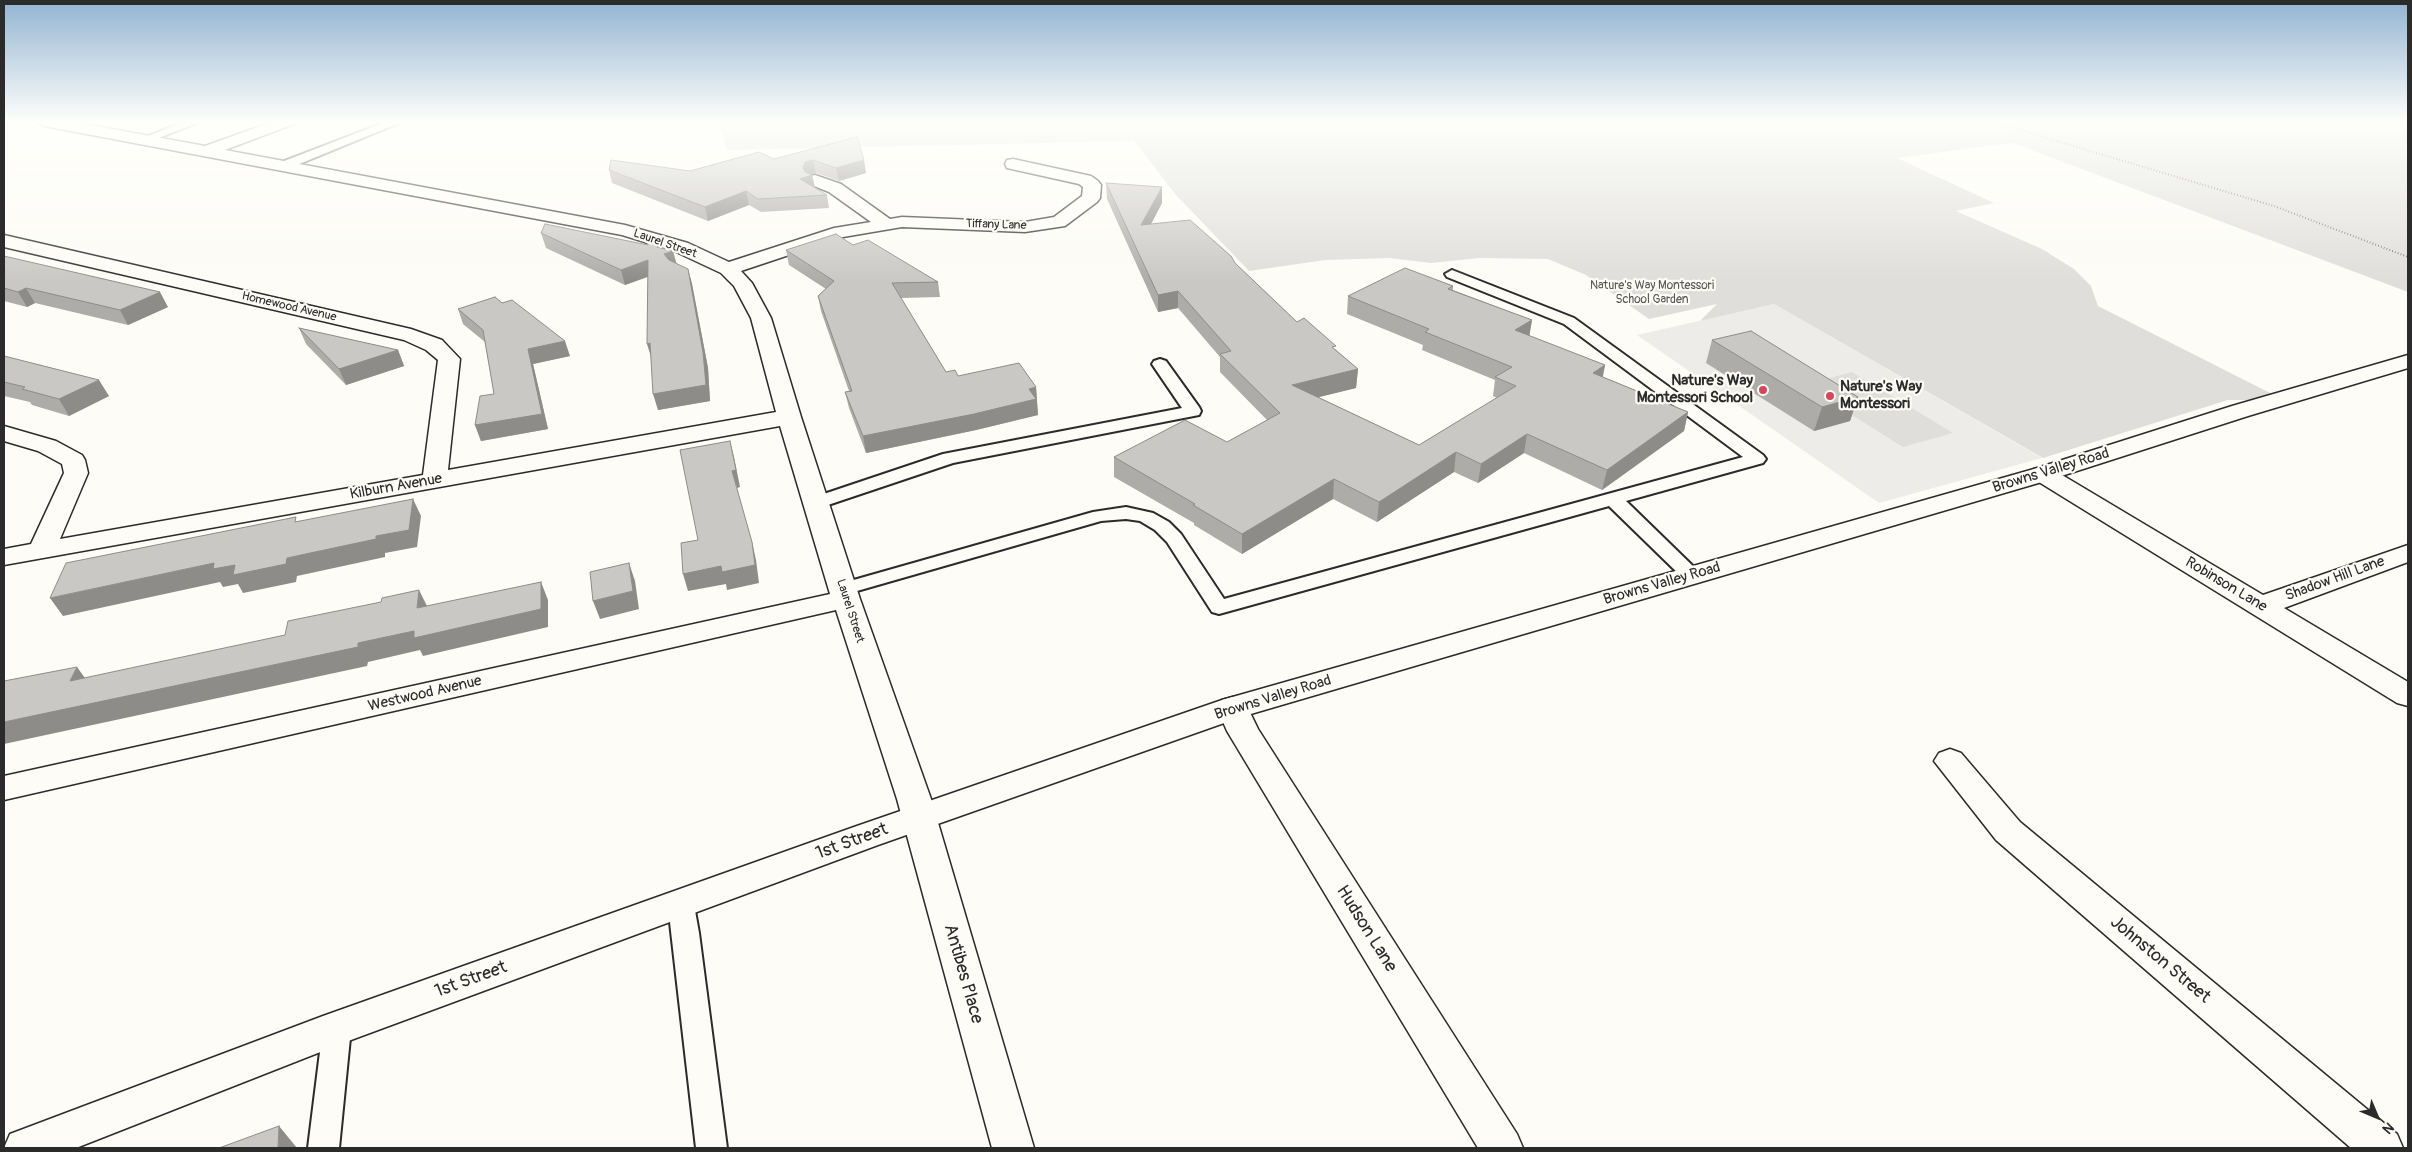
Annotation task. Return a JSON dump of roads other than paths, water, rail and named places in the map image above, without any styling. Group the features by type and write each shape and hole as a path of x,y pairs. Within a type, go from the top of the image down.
{"street":[{"name":"Laurel Street","path":"330,175 625,230 681,247 728,268 742,283 761,318 789,417 844,594 917,808"},
{"name":"Tiffany Lane","path":"728,268 840,232 887,225 911,223 1025,227 1059,222 1091,198 1092,185 1085,180 1061,175"},
{"path":"815,180 835,188 887,225"},
{"name":"Homewood Avenue","path":"4,241 411,335 434,345 449,359 435,480"},
{"name":"Browns Valley Road","path":"917,808 1233,708 2043,474 2240,411 2408,361"},
{"name":"Kilburn Avenue","path":"4,556 789,417"},
{"path":"4,433 47,446 72,460 76,473 42,550"},
{"name":"Robinson Lane","path":"2043,474 2408,696"},
{"name":"Shadow Hill Lane","path":"2261,606 2408,552"},
{"name":"Westwood Avenue","path":"4,788 844,594"},
{"name":"Hudson Lane","path":"1233,708 1243,731 1502,1148"},
{"name":"Johnston Street","path":"1950,761 2008,831 2382,1148"},
{"name":"1st Street","path":"26,1148 337,1028 681,905 917,808"},
{"name":"Antibes Place","path":"917,808 1013,1148"}],"lane":[{"path":"844,594 1100,516 1126,513 1146,517 1162,526 1174,538 1219,607 1757,460 1569,321 1452,274"},
{"path":"816,503 949,458 1194,411 1160,364"},
{"path":"1613,499 1692,576"},
{"path":"681,905 712,1148"},
{"path":"323,1148 337,1028"}],"place":[{"name":"Nature's Way Montessori School","path":"1763,390"},
{"name":"Nature's Way Montessori","path":"1830,396"}],"park label":[{"name":"Nature's Way Montessori School Garden","path":"1652,293"}]}
